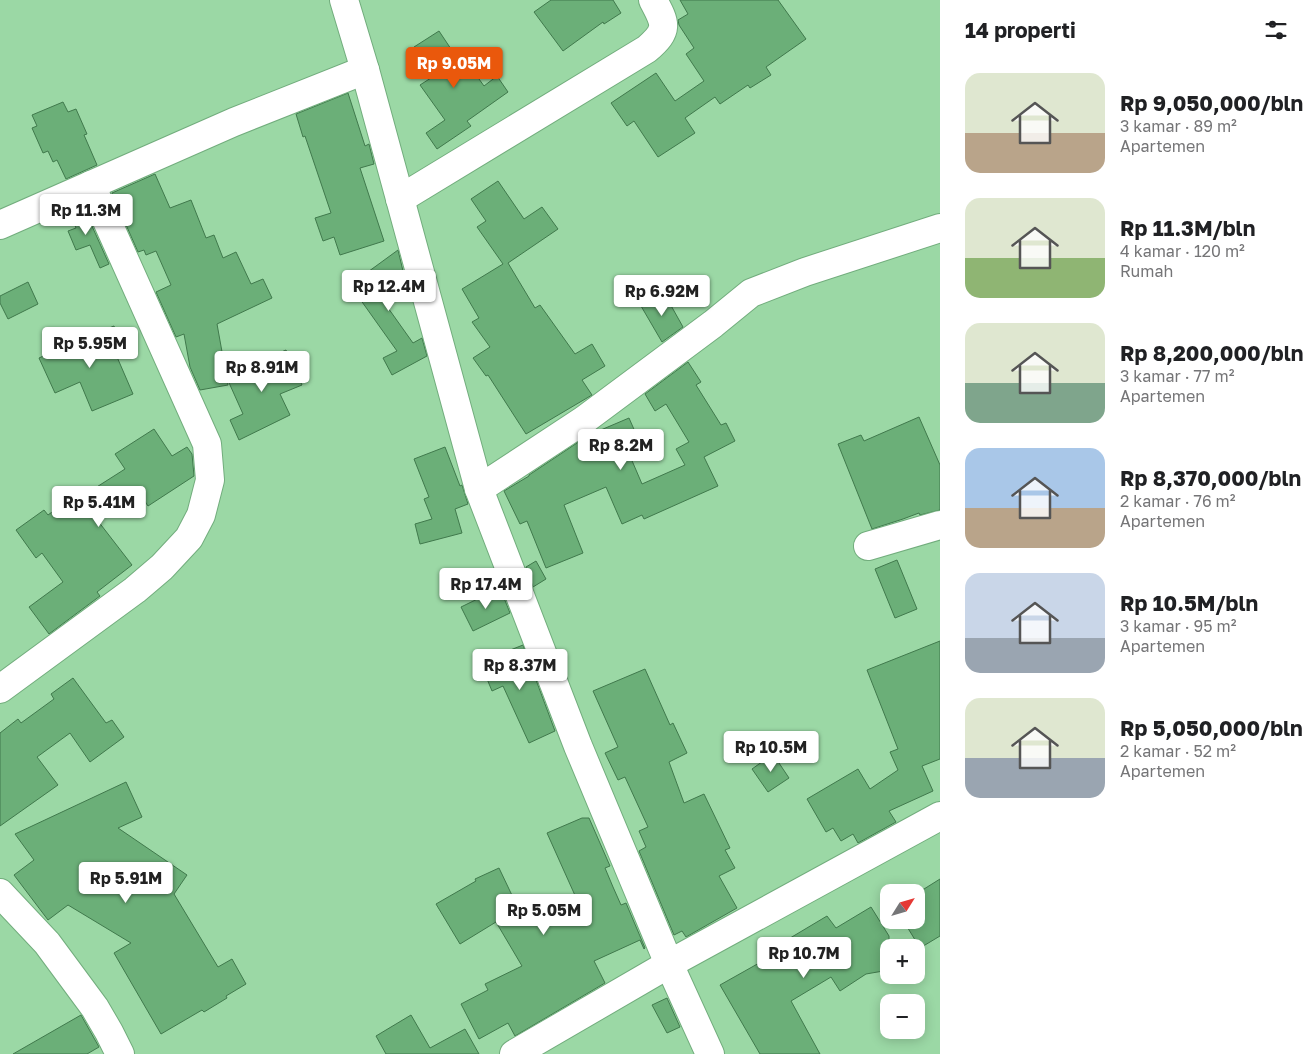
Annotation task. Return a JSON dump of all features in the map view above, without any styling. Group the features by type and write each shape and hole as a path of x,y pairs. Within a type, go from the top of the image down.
{"street":[{"path":"344,0 365,70 479,489 578,746 669,964 710,1054"},
{"path":"400,199 647,49 658,40 663,32 663,20 653,0"},
{"path":"0,225 234,122 365,70"},
{"path":"0,689 135,590 162,567 189,538 201,515 210,480 206,444 92,185"},
{"path":"479,489 584,420 713,324 751,292 805,272 940,228"},
{"path":"868,546 940,525"},
{"path":"514,1054 669,964 940,816"},
{"path":"0,893 41,937 95,1008 120,1054"}],"building":[{"path":"551,0 613,0 621,13 604,24 603,22 563,51 534,12"},
{"path":"680,0 778,0 806,39 766,67 771,75 750,88 748,85 720,104 715,97 685,118 695,133 658,157 634,121 627,126 611,103 656,73 675,101 704,81 686,54 694,48 679,25 678,20 688,14"},
{"path":"439,31 455,55 459,51 484,86 497,76 508,92 467,121 471,126 437,149 426,133 445,120 420,85 434,76 414,47"},
{"path":"348,93 365,146 369,144 374,164 360,168 384,241 340,255 334,237 323,241 315,218 331,213 296,114"},
{"path":"63,102 68,112 76,109 87,134 84,135 97,165 66,179 57,160 53,162 48,151 43,153 32,128 37,126 32,115"},
{"path":"155,174 170,208 191,200 206,238 214,235 223,258 236,252 251,284 263,279 272,298 217,324 228,385 200,390 190,367 184,334 176,337 156,292 171,285 156,251 146,255 144,250 138,252 112,193"},
{"path":"498,181 524,219 542,207 558,229 508,263 535,308 540,305 575,354 592,344 605,366 582,380 592,395 526,434 488,375 486,376 473,358 490,347 472,322 479,318 462,289 503,264 477,227 486,221 471,199"},
{"path":"83,206 109,264 100,268 90,245 76,250 68,231 76,228 70,213 79,210 78,208"},
{"path":"398,250 403,271 398,273 404,282 381,298 413,343 422,338 427,356 392,375 383,358 397,351 350,285"},
{"path":"28,282 38,304 8,319 0,303 0,296"},
{"path":"664,293 683,327 662,342 641,306"},
{"path":"114,326 122,347 114,350 133,394 92,411 80,382 55,393 39,358"},
{"path":"286,350 302,385 280,394 290,415 239,440 230,420 243,414 226,376"},
{"path":"688,362 701,382 696,385 721,425 726,423 735,441 704,457 718,486 644,519 642,515 622,524 606,487 564,505 583,553 546,568 527,521 520,524 504,491 589,435 629,418 640,443 627,449 642,484 685,465 676,449 689,442 666,404 655,411 645,394"},
{"path":"919,417 940,465 940,510 920,515 919,513 872,529 838,444 861,435 864,441"},
{"path":"154,429 172,456 187,447 192,454 194,476 148,506 140,494 98,521 132,565 97,592 100,596 49,634 29,607 63,582 42,553 36,558 16,530 44,510 48,515 78,493 81,497 125,469 115,454"},
{"path":"445,447 460,486 462,485 468,504 455,509 462,533 420,544 415,524 432,519 424,499 429,497 414,459"},
{"path":"897,560 917,609 895,618 875,569"},
{"path":"536,561 546,579 533,587 526,567"},
{"path":"500,588 510,613 473,631 461,607"},
{"path":"940,641 940,759 922,766 933,791 889,811 896,822 858,843 853,834 841,841 833,828 826,832 807,799 858,769 870,789 898,770 890,752 898,749 867,670"},
{"path":"523,645 555,731 529,743 503,686 492,691 480,662"},
{"path":"645,669 670,725 673,723 687,753 669,762 684,803 704,794 730,848 725,850 735,868 719,876 737,908 686,937 682,931 674,935 639,851 646,847 639,831 648,827 625,777 618,780 605,753 618,747 593,691"},
{"path":"73,678 106,723 112,720 124,737 90,762 70,733 37,757 58,785 0,826 0,733 18,719 21,723 54,699 51,694"},
{"path":"773,754 789,778 768,792 752,769"},
{"path":"126,782 142,817 118,828 187,875 174,894 218,967 232,959 246,984 204,1012 202,1010 161,1034 114,953 131,943 68,905 48,920 14,875 34,860 15,834"},
{"path":"582,818 589,818 610,866 605,868 613,887 621,905 626,903 645,948 640,940 594,961 605,983 515,1036 508,1023 479,1039 461,1004 488,990 485,984 522,966 496,922 460,944 436,904 476,881 475,879 499,868 519,910 535,901 549,925 582,911 547,833"},
{"path":"940,879 940,936 925,945 925,939 915,939 908,929 925,929 925,888"},
{"path":"871,907 880,922 880,929 885,929 889,936 889,939 880,939 880,972 866,974 840,991 831,977 791,1001 820,1054 760,1054 720,985 768,958 765,953 827,916 836,928"},
{"path":"667,998 680,1027 667,1033 652,1005"},
{"path":"81,1015 99,1047 87,1054 13,1054"},
{"path":"411,1015 430,1048 465,1029 479,1054 386,1054 376,1036"}]}
